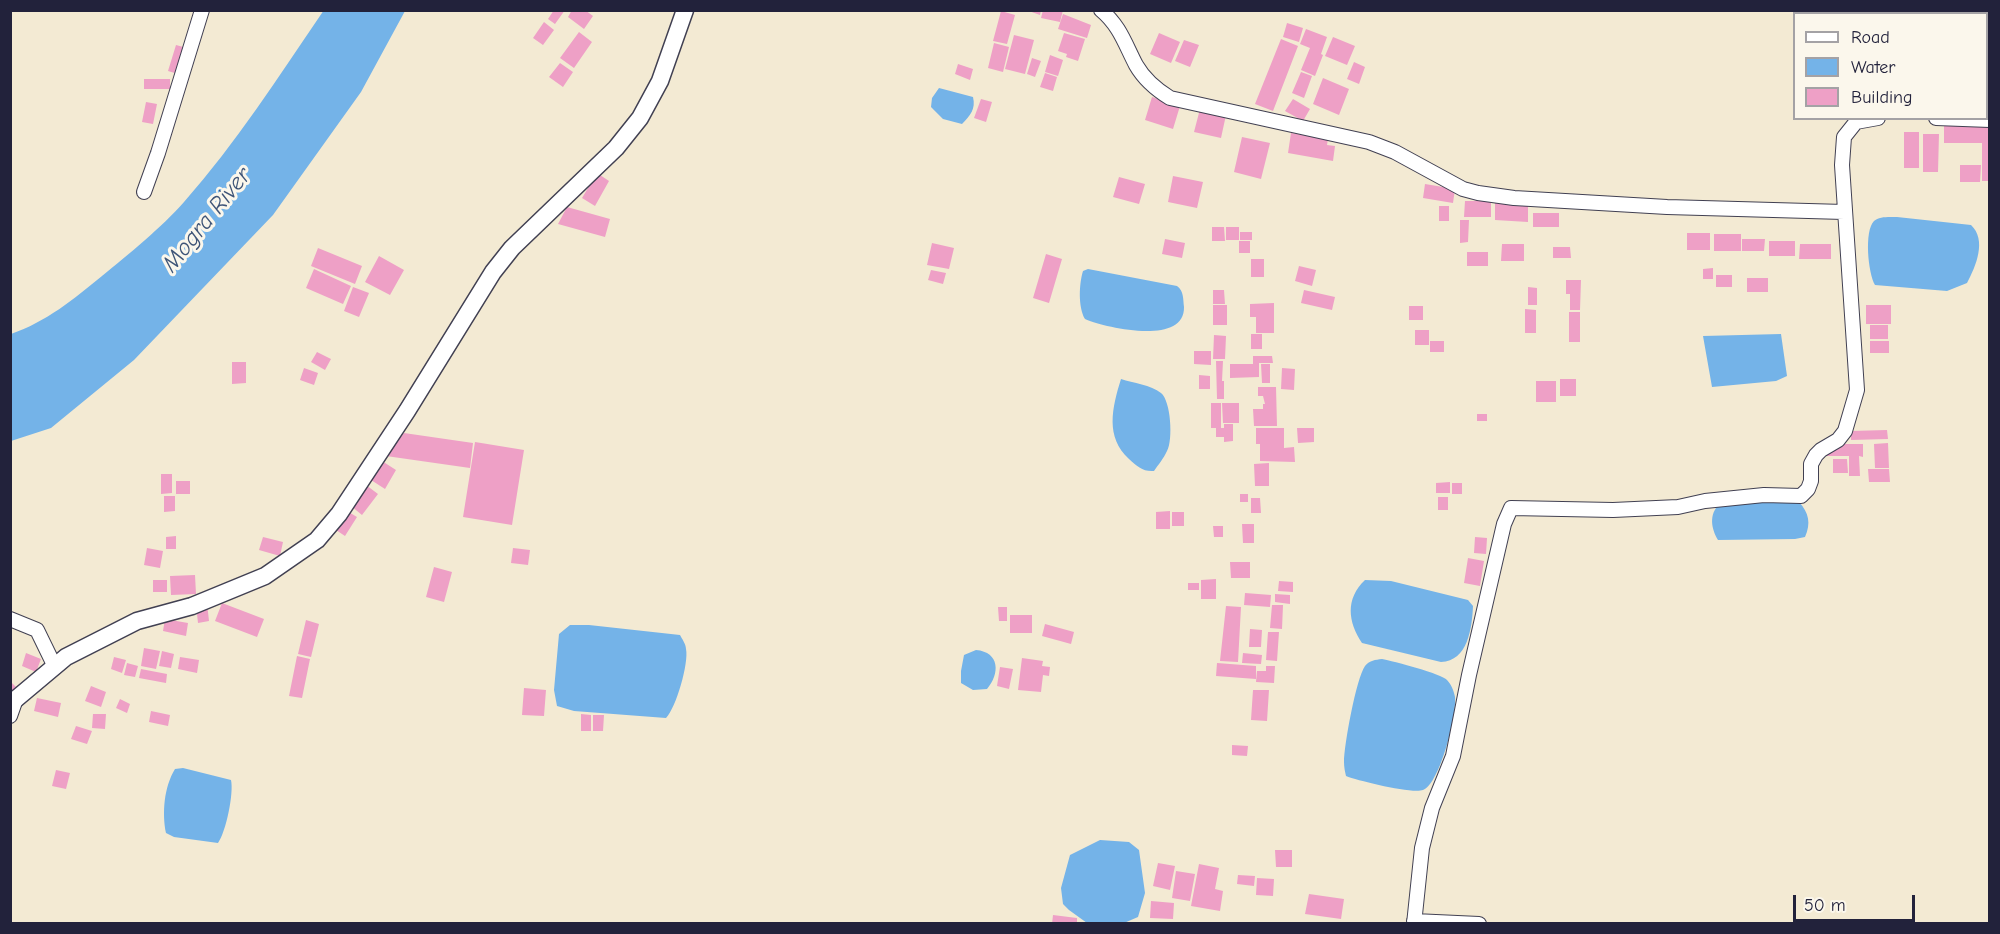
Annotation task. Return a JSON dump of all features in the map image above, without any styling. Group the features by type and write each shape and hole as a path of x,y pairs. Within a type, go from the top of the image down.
{"street":[{"path":"144,192 202,10"},
{"path":"10,716 13,702 66,657 137,621 192,606 265,576 317,540 339,514 407,411 493,272 512,248 616,148 640,118 660,81 685,10"},
{"path":"1101,10 1122,33 1138,68 1157,90 1170,98 1369,142 1395,152 1463,189 1514,198 1656,206 1844,212"},
{"path":"1479,924 1414,922 1422,848 1428,821 1453,756 1506,516 1511,508 1613,510 1667,508 1705,501 1764,495 1801,496 1805,493 1811,481 1811,464 1821,450 1838,440 1845,431 1857,390 1842,165 1844,137 1856,122 1867,120"},
{"path":"10,619 37,630 54,667"}],"water":[{"name":"Mogra River","path":"324,10 405,11 361,92 273,215 134,360 51,428 11,441 11,334 36,323 70,301 134,250 175,211 203,180 239,133"},
{"path":"939,88 973,97 972,112 962,124 943,119 931,107 932,98"},
{"path":"1897,217 1971,225 1976,231 1979,245 1974,269 1967,283 1947,291 1875,285 1870,271 1868,252 1871,226 1879,218"},
{"path":"1088,269 1177,286 1183,298 1184,307 1181,319 1172,327 1143,331 1109,326 1085,319 1080,302 1080,289 1083,271"},
{"path":"1781,334 1787,376 1776,381 1712,387 1703,336"},
{"path":"1121,379 1157,390 1167,404 1170,421 1169,446 1154,471 1143,469 1135,464 1121,450 1116,441 1113,411"},
{"path":"1799,502 1808,518 1805,537 1718,540 1712,522 1716,508 1719,504"},
{"path":"1365,580 1391,581 1468,600 1473,606 1470,633 1463,650 1450,660 1441,662 1362,643 1354,627 1351,611 1354,595"},
{"path":"570,625 680,635 686,647 686,664 678,695 666,718 574,711 557,706 554,690 559,634"},
{"path":"976,650 990,655 995,665 994,677 987,689 973,690 961,683 964,655"},
{"path":"1382,659 1443,677 1454,692 1455,706 1446,748 1435,775 1423,790 1397,789 1346,776 1344,762 1346,742 1358,684 1365,666"},
{"path":"183,768 231,780 229,812 218,843 174,837 166,833 164,809 166,792 175,769"},
{"path":"1100,840 1129,842 1139,850 1145,893 1138,917 1124,923 1087,923 1063,904 1061,888 1070,855"}],"building":[{"path":"554,10 565,10 555,24 548,19"},
{"path":"572,10 585,10 593,16 584,29 568,17"},
{"path":"1026,10 1041,10 1040,15"},
{"path":"1043,10 1063,10 1060,22 1041,18"},
{"path":"1001,11 1015,15 1007,44 993,41"},
{"path":"1063,14 1091,25 1087,38 1058,29"},
{"path":"544,22 554,30 543,45 533,38"},
{"path":"1287,23 1303,28 1299,42 1283,37"},
{"path":"1306,29 1327,37 1315,76 1301,70 1310,48 1300,44"},
{"path":"579,32 592,42 574,68 560,58"},
{"path":"1064,33 1085,39 1078,61 1058,51"},
{"path":"1159,33 1180,42 1171,63 1150,54"},
{"path":"1014,35 1034,40 1025,74 1005,69"},
{"path":"1333,37 1355,46 1347,65 1325,56"},
{"path":"1281,39 1298,46 1273,111 1255,104"},
{"path":"1184,40 1199,45 1190,67 1175,61"},
{"path":"994,43 1009,47 1003,72 988,68"},
{"path":"176,45 187,48 178,74 168,71"},
{"path":"1050,55 1063,60 1058,76 1045,72"},
{"path":"1032,58 1041,61 1035,77 1027,74"},
{"path":"1354,62 1365,67 1359,84 1347,79"},
{"path":"560,63 573,72 563,87 549,77"},
{"path":"958,64 973,69 970,80 955,74"},
{"path":"1301,72 1312,76 1304,98 1292,93"},
{"path":"1045,73 1057,77 1053,91 1040,87"},
{"path":"1323,78 1349,89 1339,115 1313,104"},
{"path":"144,79 170,79 170,89 144,89"},
{"path":"1152,97 1180,106 1173,129 1145,120"},
{"path":"981,99 992,102 986,122 974,118"},
{"path":"1293,99 1310,109 1303,121 1285,111"},
{"path":"146,102 157,104 153,124 142,122"},
{"path":"1200,109 1226,115 1221,138 1194,132"},
{"path":"1944,125 1989,126 1989,181 1982,181 1982,143 1944,143"},
{"path":"1904,132 1919,132 1919,168 1904,168"},
{"path":"1291,133 1328,139 1327,145 1335,146 1333,161 1288,153"},
{"path":"1923,134 1939,134 1938,172 1923,172"},
{"path":"1242,137 1270,143 1261,179 1234,172"},
{"path":"1960,165 1981,165 1980,182 1960,182"},
{"path":"597,173 609,181 595,206 582,198"},
{"path":"1173,176 1203,182 1197,208 1168,202"},
{"path":"1119,177 1145,184 1139,204 1113,197"},
{"path":"1425,184 1455,189 1453,203 1423,198"},
{"path":"1465,201 1491,201 1491,217 1464,217"},
{"path":"1495,202 1528,203 1528,222 1495,220"},
{"path":"1439,206 1449,206 1449,221 1439,221"},
{"path":"567,207 610,219 605,237 558,224"},
{"path":"1533,213 1559,213 1559,227 1533,227"},
{"path":"1460,220 1469,220 1468,242 1460,243"},
{"path":"1212,227 1224,227 1225,241 1212,241"},
{"path":"1226,227 1239,227 1239,240 1226,240"},
{"path":"1240,232 1252,232 1252,240 1240,240"},
{"path":"1687,233 1710,233 1710,250 1687,250"},
{"path":"1714,234 1741,234 1741,251 1714,251"},
{"path":"1165,239 1185,243 1182,258 1162,254"},
{"path":"1742,239 1765,239 1764,251 1742,251"},
{"path":"1239,241 1250,241 1250,253 1239,253"},
{"path":"1769,241 1795,241 1795,256 1769,256"},
{"path":"932,243 954,248 949,269 927,265"},
{"path":"1502,244 1524,244 1524,261 1501,261"},
{"path":"1800,244 1831,244 1831,259 1799,259"},
{"path":"1553,247 1570,247 1571,258 1553,258"},
{"path":"318,248 362,266 355,284 311,266"},
{"path":"1467,252 1488,252 1488,266 1467,266"},
{"path":"1046,254 1062,259 1049,303 1033,298"},
{"path":"379,256 404,270 390,295 365,282"},
{"path":"1251,259 1264,259 1264,277 1251,277"},
{"path":"1299,266 1316,270 1312,286 1295,281"},
{"path":"1713,268 1713,279 1703,279 1703,269"},
{"path":"314,269 351,286 343,304 306,288"},
{"path":"931,270 946,273 943,284 928,280"},
{"path":"1716,275 1732,275 1732,287 1716,287"},
{"path":"1747,278 1768,278 1768,292 1747,292"},
{"path":"1566,280 1581,280 1580,310 1570,310 1570,294 1566,294"},
{"path":"353,287 369,293 359,317 344,311"},
{"path":"1528,287 1537,288 1537,305 1528,305"},
{"path":"1213,290 1224,290 1225,304 1213,304"},
{"path":"1304,290 1335,297 1332,310 1301,303"},
{"path":"1274,303 1274,333 1256,333 1256,317 1250,317 1250,304"},
{"path":"1213,305 1227,305 1227,325 1213,325"},
{"path":"1866,305 1891,305 1891,324 1866,324"},
{"path":"1409,306 1423,306 1423,320 1409,320"},
{"path":"1525,309 1536,310 1536,333 1525,333"},
{"path":"1569,312 1580,312 1580,342 1569,342"},
{"path":"1870,325 1888,325 1888,339 1870,339"},
{"path":"1415,330 1429,330 1429,345 1415,345"},
{"path":"1251,334 1262,334 1262,349 1251,349"},
{"path":"1214,335 1226,336 1225,359 1213,359"},
{"path":"1430,341 1444,341 1444,352 1430,352"},
{"path":"1870,341 1889,341 1889,353 1870,353"},
{"path":"1194,351 1211,351 1211,365 1194,364"},
{"path":"317,352 331,359 325,370 311,362"},
{"path":"1253,356 1272,356 1273,363 1259,363 1259,377 1230,378 1230,364 1253,364"},
{"path":"1216,361 1223,361 1224,399 1217,399"},
{"path":"232,362 246,362 246,383 232,384"},
{"path":"1261,364 1270,364 1270,383 1262,383"},
{"path":"304,368 318,373 314,385 300,380"},
{"path":"1282,368 1295,369 1294,390 1281,389"},
{"path":"1199,375 1210,376 1210,389 1199,389"},
{"path":"1560,379 1576,379 1576,396 1560,396"},
{"path":"1536,381 1556,381 1556,402 1536,402"},
{"path":"1258,387 1276,387 1277,426 1254,426 1253,409 1263,409 1263,404 1265,404 1263,396 1258,396"},
{"path":"1211,403 1221,403 1221,428 1224,428 1224,424 1233,424 1233,441 1224,442 1224,437 1216,437 1216,428 1211,428"},
{"path":"1222,403 1239,403 1239,423 1223,423"},
{"path":"1477,414 1487,414 1487,421 1477,421"},
{"path":"1256,428 1284,428 1284,448 1294,447 1295,462 1260,461 1260,444 1256,444"},
{"path":"1297,428 1314,428 1314,442 1298,443"},
{"path":"1887,430 1888,439 1851,440 1851,431"},
{"path":"404,433 473,443 470,468 386,456"},
{"path":"475,442 524,450 512,525 463,517"},
{"path":"1888,443 1889,468 1875,468 1874,444"},
{"path":"1833,444 1863,444 1863,457 1859,456 1860,476 1849,476 1849,456 1826,456"},
{"path":"1833,459 1847,459 1848,473 1833,473"},
{"path":"382,461 396,470 385,489 371,480"},
{"path":"1269,463 1269,486 1255,486 1254,464"},
{"path":"1868,469 1889,469 1890,482 1869,482"},
{"path":"161,474 172,474 172,493 161,494"},
{"path":"176,481 190,481 190,494 176,494"},
{"path":"1450,482 1450,493 1436,493 1436,483"},
{"path":"1452,483 1462,483 1462,494 1452,494"},
{"path":"366,485 378,494 362,515 351,506"},
{"path":"1240,494 1248,494 1248,502 1240,502"},
{"path":"164,496 175,496 175,511 164,512"},
{"path":"1438,497 1448,497 1448,510 1438,510"},
{"path":"1251,498 1260,498 1261,513 1251,513"},
{"path":"347,511 357,517 345,536 336,530"},
{"path":"1170,511 1170,529 1156,529 1156,512"},
{"path":"1172,512 1184,512 1184,526 1172,526"},
{"path":"1242,524 1254,524 1254,543 1243,543"},
{"path":"1213,526 1223,526 1223,537 1214,537"},
{"path":"176,536 176,549 166,549 166,537"},
{"path":"263,537 283,542 280,556 259,550"},
{"path":"1475,537 1487,538 1486,554 1474,553"},
{"path":"147,548 163,551 160,568 144,565"},
{"path":"513,548 530,550 528,565 511,563"},
{"path":"1468,558 1484,561 1480,586 1464,583"},
{"path":"1230,562 1250,562 1250,578 1231,578"},
{"path":"434,567 452,572 444,602 426,597"},
{"path":"195,575 196,594 171,595 170,576"},
{"path":"1216,579 1216,599 1201,599 1201,580"},
{"path":"153,580 167,580 167,592 153,592"},
{"path":"1279,581 1293,582 1293,592 1278,591"},
{"path":"1188,583 1199,583 1199,590 1188,590"},
{"path":"1245,593 1271,595 1270,607 1244,605"},
{"path":"1275,594 1290,595 1290,604 1275,602"},
{"path":"207,603 209,621 198,623 196,605"},
{"path":"222,603 264,619 257,637 215,621"},
{"path":"1272,605 1283,605 1282,629 1270,628"},
{"path":"1226,606 1241,607 1238,662 1220,661"},
{"path":"998,607 1007,607 1007,621 999,621"},
{"path":"1010,615 1032,615 1032,633 1010,633"},
{"path":"165,619 188,623 186,636 163,631"},
{"path":"306,620 319,624 311,657 298,654"},
{"path":"1045,624 1074,632 1071,644 1042,636"},
{"path":"1250,629 1262,630 1261,647 1249,647"},
{"path":"1268,632 1279,632 1277,661 1266,660"},
{"path":"144,648 160,651 156,669 141,666"},
{"path":"162,651 174,654 171,668 159,666"},
{"path":"26,653 41,659 36,672 22,666"},
{"path":"1243,653 1262,655 1261,664 1242,663"},
{"path":"297,656 310,659 302,698 289,696"},
{"path":"114,657 126,660 122,673 111,669"},
{"path":"180,657 199,660 197,673 178,669"},
{"path":"1022,658 1043,661 1042,666 1050,667 1049,676 1043,675 1041,692 1018,690"},
{"path":"127,663 138,666 135,677 124,675"},
{"path":"1217,663 1256,666 1256,679 1216,676"},
{"path":"1266,666 1275,666 1274,683 1256,682 1257,671 1266,671"},
{"path":"1000,667 1013,669 1009,689 997,686"},
{"path":"141,669 167,674 166,683 139,678"},
{"path":"10,681 17,688 10,693"},
{"path":"91,686 106,692 101,707 85,701"},
{"path":"524,688 546,690 544,716 522,715"},
{"path":"1253,690 1269,690 1267,721 1251,720"},
{"path":"37,698 61,703 58,717 34,711"},
{"path":"120,699 130,704 127,713 116,708"},
{"path":"151,711 170,715 168,726 149,722"},
{"path":"93,714 106,714 105,729 92,728"},
{"path":"581,714 591,715 591,731 581,731"},
{"path":"593,715 604,715 603,731 593,731"},
{"path":"76,726 92,731 87,744 71,739"},
{"path":"1232,745 1248,746 1247,756 1232,755"},
{"path":"56,770 70,773 66,789 52,786"},
{"path":"1275,850 1292,850 1292,867 1276,867"},
{"path":"1158,863 1175,866 1170,890 1153,886"},
{"path":"1199,864 1219,868 1215,889 1223,891 1220,911 1191,906"},
{"path":"1176,871 1195,874 1190,901 1172,898"},
{"path":"1238,875 1255,876 1254,886 1237,884"},
{"path":"1257,878 1274,879 1273,896 1256,895"},
{"path":"1309,894 1344,899 1341,919 1305,914"},
{"path":"1151,901 1174,903 1173,919 1150,918"},
{"path":"1053,915 1077,918 1077,924 1052,924"}],"waterway":[{"path":"1820,10 1830,12"},
{"path":"1856,12 1860,10"}]}
